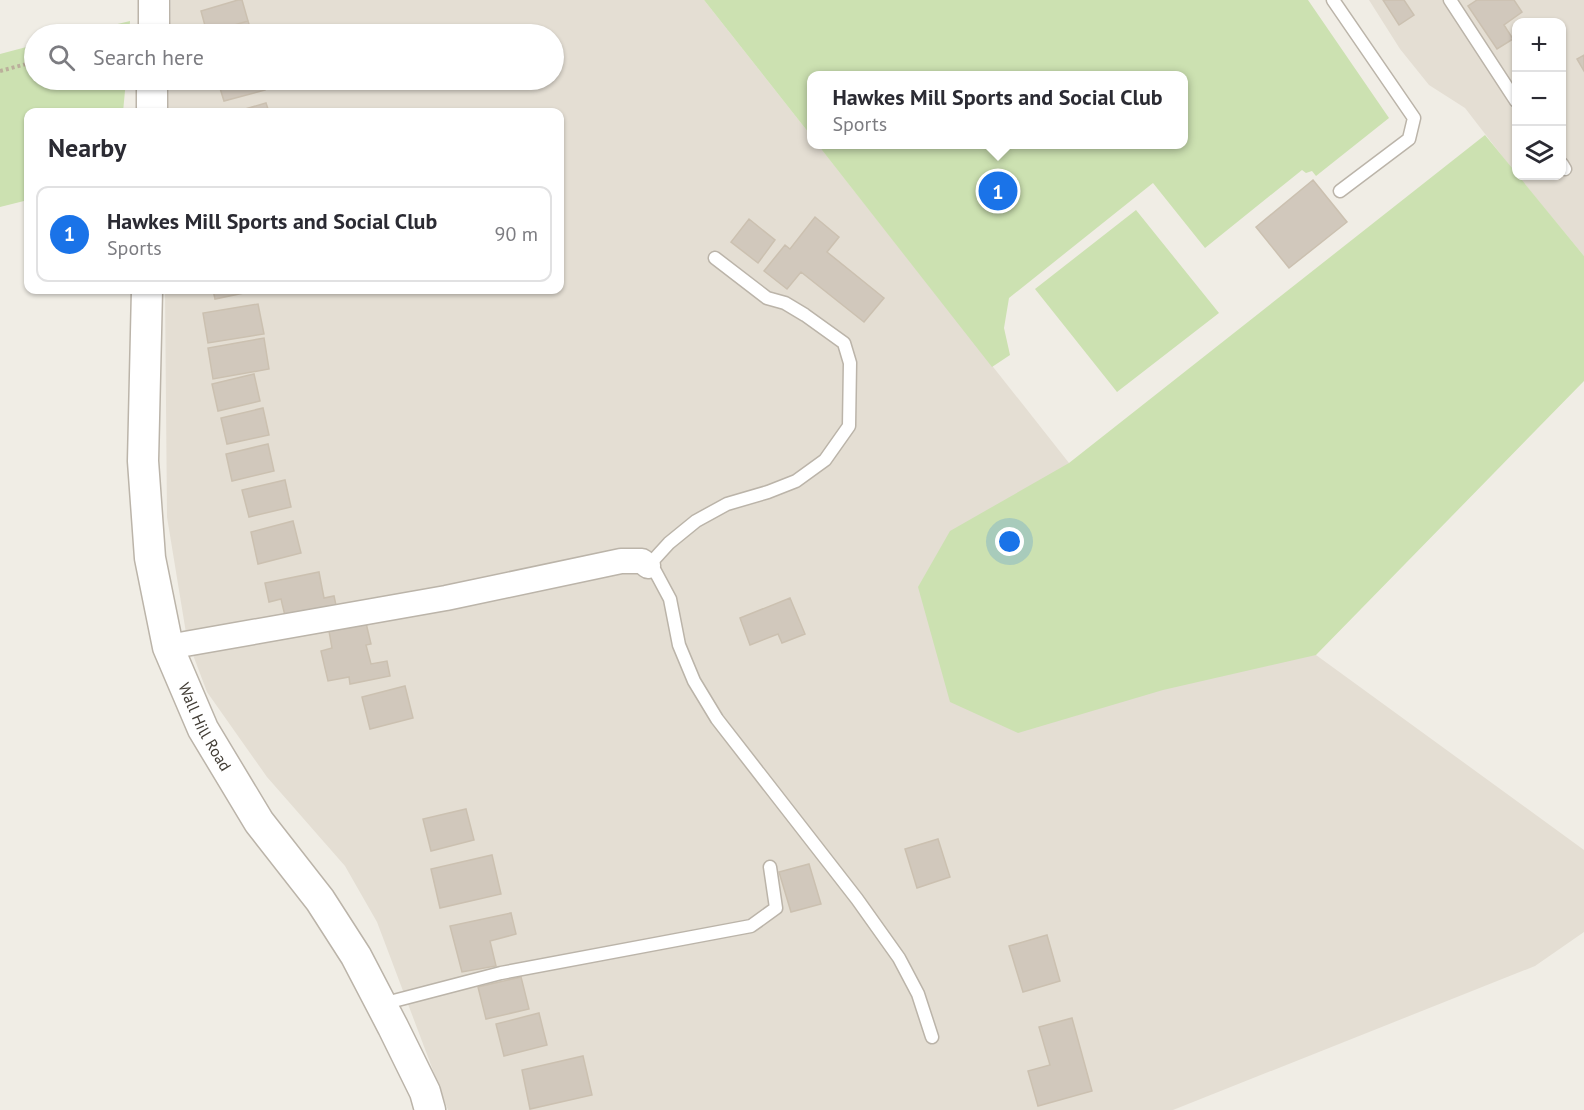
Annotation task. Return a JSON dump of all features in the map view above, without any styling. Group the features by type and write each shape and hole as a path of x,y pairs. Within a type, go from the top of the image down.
{"street":[{"path":"154,0 154,24"},
{"path":"152,90 152,108"},
{"name":"Wall Hill Road","path":"147,294 143,461 150,558 168,647 203,729 259,822 320,900 356,956 425,1092 430,1110"},
{"path":"168,647 446,598 612,562 642,561 648,566"}],"lane":[{"path":"1333,0 1414,118 1409,139 1340,191"},
{"path":"1450,0 1512,95"},
{"path":"715,258 766,298 785,303 844,343 850,363 849,426 825,460 796,481 727,504 696,521 669,543 648,566 655,571 670,598 680,645 694,681 717,719 857,899 899,958 918,994 932,1037"},
{"path":"381,1004 501,973 751,926 776,908 771,867"}],"path":[{"path":"0,71 24,65"}],"shaded area":[{"path":"171,0 704,0 807,131 807,149 821,149 1069,463 1316,655 1584,850 1584,932 1535,966 1173,1110 448,1110 377,922 345,866 267,777 207,692 187,639 167,517 165,294 564,294 564,108 168,108 169,90 564,90 564,24 170,24"},
{"path":"1369,0 1584,0 1584,256 1521,180 1566,180 1566,18 1512,18 1512,169 1465,108 1429,85 1400,49"}],"green space":[{"path":"704,0 1308,0 1389,118 1316,176 1312,171 1306,173 1302,170 1205,248 1153,183 1009,298 1004,328 1010,355 992,367 821,149 1188,149 1188,71 807,71 807,131"},
{"path":"24,48 24,90 125,90 123,108 24,108 24,201 0,207 0,54"},
{"path":"1485,135 1512,168 1512,180 1522,180 1584,256 1584,381 1316,655 1163,690 1018,733 950,702 918,587 950,531 1069,463"},
{"path":"1136,210 1219,313 1117,392 1035,289"}],"building":[{"path":"242,0 248,21 238,24 205,24 201,11"},
{"path":"1383,0 1404,0 1414,15 1399,25"},
{"path":"1477,0 1514,0 1522,12 1504,25 1512,40 1497,49 1468,6"},
{"path":"1584,55 1584,71 1577,59"},
{"path":"221,90 265,90 224,101"},
{"path":"266,103 268,108 249,108"},
{"path":"1313,180 1347,222 1289,268 1256,227"},
{"path":"815,217 839,237 827,252 884,298 864,322 801,272 787,289 764,271 785,245 790,249"},
{"path":"749,219 775,240 758,263 731,242"},
{"path":"214,294 239,294 215,299"},
{"path":"258,304 264,334 208,343 203,313"},
{"path":"264,338 269,369 213,379 208,348"},
{"path":"254,374 260,401 218,411 212,384"},
{"path":"263,408 269,435 227,444 221,418"},
{"path":"268,444 274,471 232,481 226,454"},
{"path":"285,480 291,507 249,517 242,490"},
{"path":"293,521 301,553 258,564 251,532"},
{"path":"319,572 324,598 334,596 337,610 286,620 281,599 269,602 265,583"},
{"path":"790,598 805,634 782,643 778,634 750,645 740,618"},
{"path":"366,623 371,644 366,645 371,664 387,661 390,676 350,684 349,677 328,681 321,651 332,648 329,631"},
{"path":"405,686 413,718 370,729 362,697"},
{"path":"466,809 474,840 431,851 423,819"},
{"path":"938,839 950,877 917,888 905,849"},
{"path":"492,855 501,894 440,908 431,869"},
{"path":"809,864 821,904 791,912 779,872"},
{"path":"511,913 516,934 490,941 496,966 462,972 450,926"},
{"path":"1047,935 1060,981 1023,992 1009,946"},
{"path":"521,977 529,1009 486,1019 478,987"},
{"path":"539,1013 547,1045 504,1056 496,1024"},
{"path":"1072,1018 1092,1091 1038,1106 1028,1071 1050,1065 1039,1027"},
{"path":"583,1056 592,1095 530,1109 522,1070"}],"place":[{"name":"Hawkes Mill Sports and Social Club","path":"998,191"}]}
